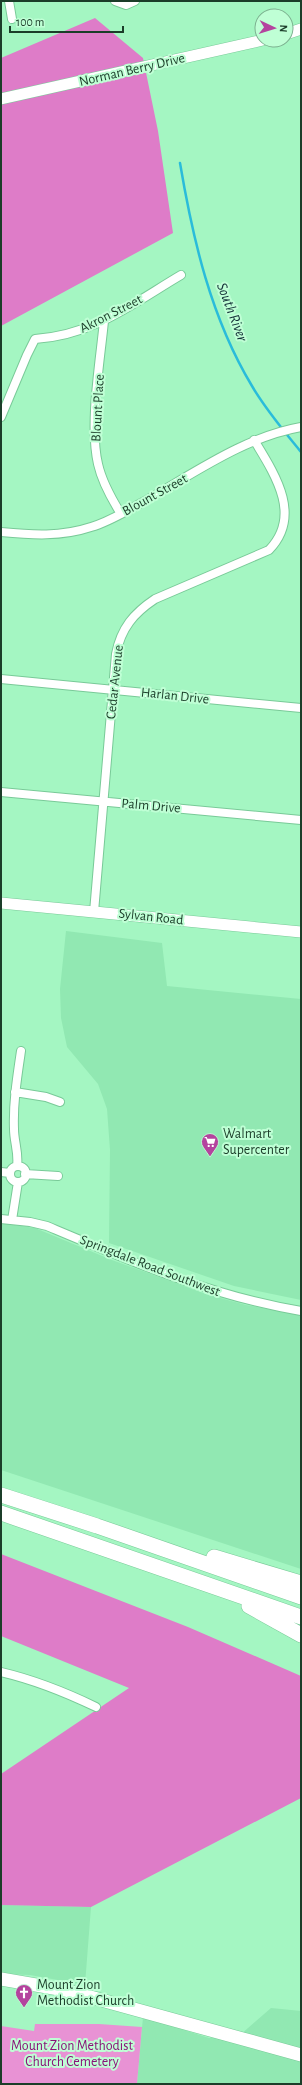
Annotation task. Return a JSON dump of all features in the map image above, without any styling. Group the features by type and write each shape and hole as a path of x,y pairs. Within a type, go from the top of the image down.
{"highway":[{"path":"1,1495 97,1526 301,1597"},
{"path":"1,1513 301,1617"},
{"path":"97,1526 301,1582"},
{"path":"222,1589 301,1635"}],"main road":[{"name":"Norman Berry Drive","path":"1,99 254,42"},
{"name":"Sylvan Road","path":"1,903 301,932"},
{"path":"1,1979 64,1990 301,2055"}],"street":[{"path":"1,2 8,1 12,18"},
{"path":"115,1 126,5 135,1"},
{"name":"Akron Street","path":"1,416 35,339 70,334 104,321 181,275"},
{"name":"Blount Place","path":"104,321 95,426 95,446 103,482 121,514"},
{"name":"Blount Street","path":"1,532 36,535 60,534 92,527 121,514 254,440 280,431 301,427"},
{"name":"Cedar Avenue","path":"94,912 113,690 119,641 126,625 138,610 155,599 269,550 279,542 286,533 291,515 289,497 254,440"},
{"name":"Harlan Drive","path":"1,679 301,708"},
{"name":"Palm Drive","path":"1,792 301,820"},
{"path":"10,1173 13,1168 17,1166 18,1157 14,1132 15,1092 21,1051"},
{"path":"15,1092 46,1097 60,1102"},
{"path":"17,1166 22,1167 26,1174"},
{"path":"1,1172 10,1173"},
{"path":"10,1173 13,1180 18,1182"},
{"path":"26,1174 58,1176"},
{"path":"12,1220 18,1182 22,1180 26,1174"},
{"name":"Springdale Road Southwest","path":"1,1220 12,1220 47,1226 175,1279 270,1306 301,1311"},
{"path":"1,1672 62,1690 96,1707"}],"shaded area":[{"path":"95,18 143,58 158,131 173,233 1,326 1,58"},
{"path":"66,931 162,943 167,986 301,999 301,1300 234,1286 109,1243 110,1150 107,1109 98,1084 67,1047 61,1018 60,989"},
{"path":"1,1223 35,1228 112,1260 206,1294 246,1305 301,1315 301,1569 1,1470"},
{"path":"1,1554 188,1627 301,1676 301,1798 91,1907 1,1905 1,1774 129,1688 1,1636"},
{"path":"1,1905 91,1907 85,1985 30,1975 1,1974"},
{"path":"271,2008 301,2011 301,2084 137,2084 143,2017 209,2038 240,2035"}],"green space":[{"name":"Mount Zion Methodist Church Cemetery","path":"35,2024 99,2024 142,2027 137,2084 1,2084 1,2026 34,2031"}],"waterway":[{"name":"South River","path":"180,163 198,249 206,278 225,333 257,395 301,452"}],"place":[{"name":"Walmart Supercenter","path":"210,1157"},
{"name":"Mount Zion Methodist Church","path":"24,2008"}]}
